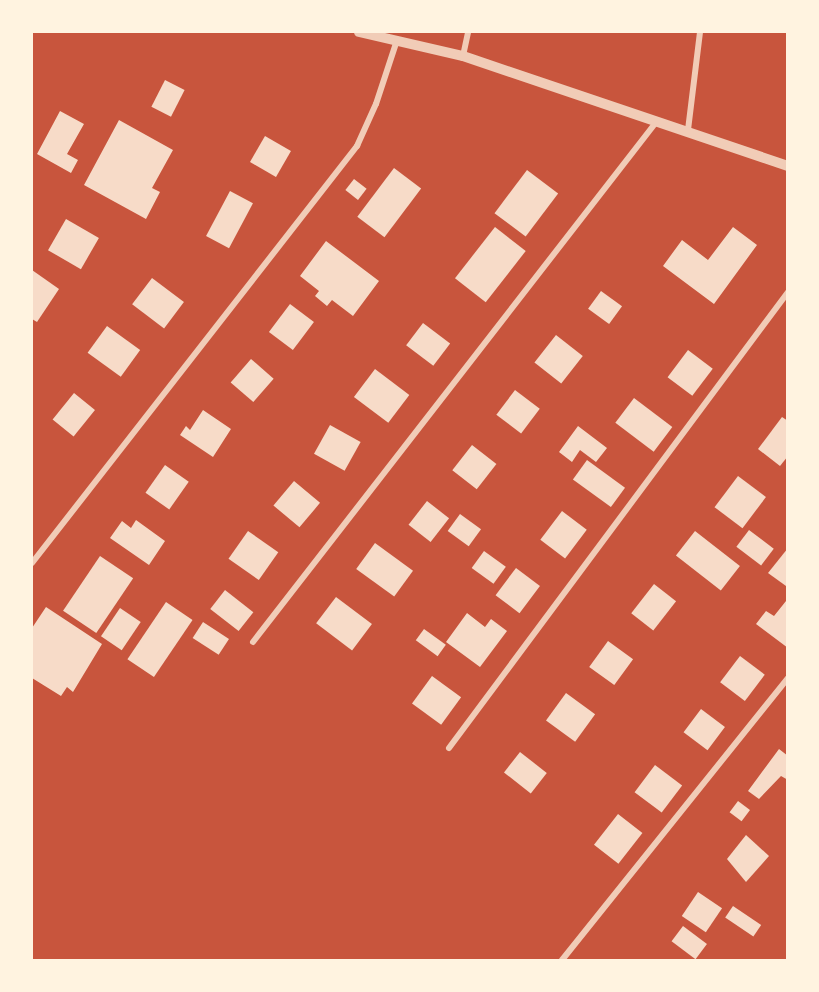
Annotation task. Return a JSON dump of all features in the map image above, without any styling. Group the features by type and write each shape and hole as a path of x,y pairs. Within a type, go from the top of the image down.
{"street":[{"path":"359,32 396,43 463,56 688,130 788,166"},
{"path":"463,56 468,32"},
{"path":"688,130 700,32"},
{"path":"32,563 357,146 368,125 396,43"},
{"path":"253,642 657,120"},
{"path":"449,748 788,292"},
{"path":"562,960 788,678"}],"building":[{"path":"165,80 185,90 171,117 151,107"},
{"path":"60,111 84,124 67,154 78,160 71,173 37,154"},
{"path":"119,120 173,150 152,188 160,192 146,219 84,185"},
{"path":"265,136 291,151 276,177 250,162"},
{"path":"394,168 421,188 384,237 357,217"},
{"path":"527,170 558,193 526,237 495,213"},
{"path":"354,179 367,189 358,200 345,190"},
{"path":"230,191 253,203 229,248 206,236"},
{"path":"66,219 99,238 81,269 48,250"},
{"path":"495,227 526,251 486,302 455,278"},
{"path":"733,227 757,245 714,304 663,266 682,240 708,260"},
{"path":"326,241 379,281 353,316 332,300 327,306 315,296 319,291 300,276"},
{"path":"32,270 59,289 37,322 32,319"},
{"path":"152,278 184,302 164,328 132,304"},
{"path":"601,291 622,306 609,324 588,309"},
{"path":"290,304 314,322 293,350 269,332"},
{"path":"423,323 450,343 433,366 406,345"},
{"path":"107,326 140,350 121,377 88,353"},
{"path":"556,335 583,356 561,384 534,363"},
{"path":"688,350 713,369 692,396 668,377"},
{"path":"251,359 274,379 253,402 231,382"},
{"path":"375,369 409,395 388,423 354,397"},
{"path":"515,390 540,409 521,433 496,415"},
{"path":"74,393 95,410 74,436 53,419"},
{"path":"634,398 672,427 654,452 615,423"},
{"path":"203,410 231,429 213,457 180,435 186,426 190,430"},
{"path":"782,417 788,421 788,456 780,466 758,449"},
{"path":"330,425 361,442 345,471 314,454"},
{"path":"578,426 607,448 596,462 580,450 572,462 559,452"},
{"path":"472,445 496,464 477,489 452,470"},
{"path":"587,460 625,488 611,507 573,479"},
{"path":"165,465 189,482 169,509 145,493"},
{"path":"738,476 766,497 742,528 715,507"},
{"path":"294,481 320,503 299,527 273,506"},
{"path":"427,501 449,518 431,542 409,525"},
{"path":"562,511 587,530 565,558 540,540"},
{"path":"460,514 481,529 469,546 448,531"},
{"path":"136,520 165,541 149,565 110,538 122,521 131,528"},
{"path":"749,530 774,549 761,565 736,547"},
{"path":"248,531 278,552 259,580 228,559"},
{"path":"695,531 740,566 721,591 676,555"},
{"path":"375,543 413,571 394,597 356,569"},
{"path":"788,548 788,584 786,586 768,573"},
{"path":"484,551 506,567 493,584 472,568"},
{"path":"100,556 133,578 96,633 63,611"},
{"path":"516,568 540,586 519,613 496,595"},
{"path":"654,584 676,601 653,630 631,613"},
{"path":"225,590 253,612 239,631 210,609"},
{"path":"336,597 372,624 352,650 316,623"},
{"path":"786,601 788,602 788,648 756,624 766,611 774,616"},
{"path":"166,602 193,620 154,677 127,659"},
{"path":"46,607 102,644 73,692 67,687 61,696 32,678 32,628"},
{"path":"120,608 141,622 122,650 101,636"},
{"path":"467,613 485,627 491,619 507,631 480,667 446,642"},
{"path":"203,622 229,639 219,655 193,638"},
{"path":"424,629 446,645 438,656 416,640"},
{"path":"608,641 633,659 614,685 589,667"},
{"path":"740,656 765,675 745,701 720,682"},
{"path":"432,676 461,697 441,725 412,704"},
{"path":"566,693 595,714 575,742 546,721"},
{"path":"701,709 725,727 708,750 684,732"},
{"path":"779,749 788,756 788,780 781,776 759,799 748,791"},
{"path":"520,752 547,773 531,793 504,772"},
{"path":"655,765 682,785 662,813 635,792"},
{"path":"738,801 750,810 742,821 730,812"},
{"path":"618,814 642,833 618,864 594,845"},
{"path":"746,835 769,856 746,882 727,859"},
{"path":"698,892 722,908 706,932 682,916"},
{"path":"733,906 761,925 753,937 725,918"},
{"path":"683,926 707,944 696,959 672,941"}]}
